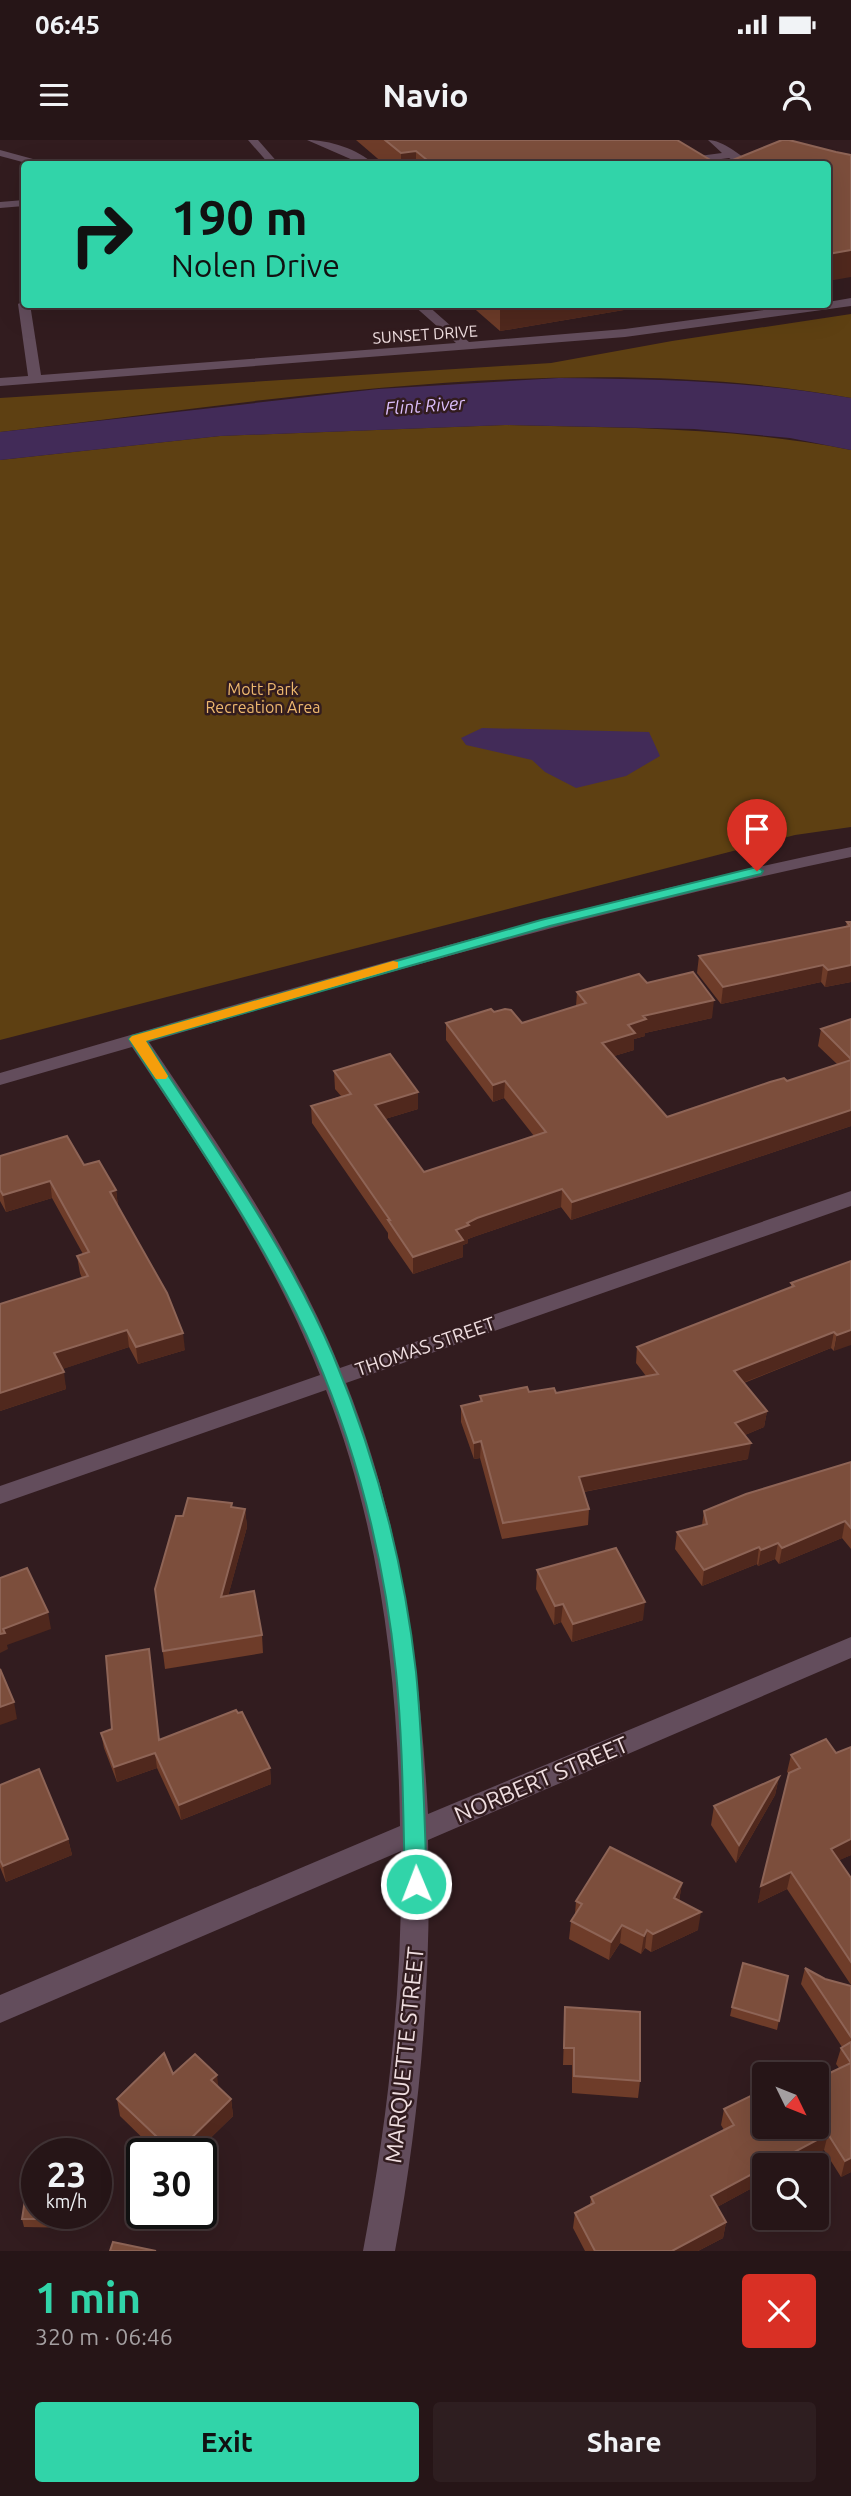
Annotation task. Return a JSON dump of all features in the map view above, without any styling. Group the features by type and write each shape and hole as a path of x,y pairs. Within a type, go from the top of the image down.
{"street":[{"path":"253,140 271,161"},
{"path":"312,140 363,161"},
{"path":"650,140 665,144 700,161"},
{"path":"713,140 730,155 742,161"},
{"path":"0,153 29,161"},
{"path":"706,161 730,155"},
{"path":"0,205 21,204"},
{"name":"SUNSET DRIVE","path":"831,305 851,302"},
{"path":"25,308 36,379"},
{"path":"423,308 468,347"},
{"name":"SUNSET DRIVE","path":"0,382 625,333 807,308"},
{"path":"0,1079 607,907 851,852"},
{"name":"MARQUETTE STREET","path":"137,1039 262,1236 313,1330 362,1460 390,1573 407,1682 416,1935 395,2158 379,2251"},
{"name":"THOMAS STREET","path":"0,1495 851,1198"},
{"name":"NORBERT STREET","path":"0,2009 851,1647"}],"green space":[{"path":"851,314 851,398 746,384 640,378 533,378 318,394 0,432 0,398 551,363 672,341"},
{"name":"Mott Park Recreation Area","path":"505,425 722,433 808,442 851,450 851,827 795,835 0,1040 0,460 220,436"}],"water":[{"name":"Flint River","path":"559,378 742,384 851,398 851,450 790,438 694,429 505,425 220,436 0,460 0,432 378,389"},
{"path":"482,728 649,732 660,756 626,776 576,788 545,772 532,760 466,745 461,738"}],"building":[{"path":"385,140 677,140 712,161 428,161 416,151 401,153"},
{"path":"782,140 851,155 851,250 831,253 831,161 730,161"},
{"path":"847,922 851,922 851,965 828,970 823,965 723,987 699,956 850,926"},
{"path":"693,972 714,1000 643,1016 646,1019 628,1025 635,1033 602,1043 667,1117 770,1082 784,1078 787,1081 851,1060 851,1110 572,1202 562,1189 477,1218 467,1223 469,1225 456,1230 463,1240 413,1257 311,1106 351,1094 334,1071 390,1054 418,1092 375,1105 424,1172 546,1132 505,1081 493,1085 446,1023 491,1009 494,1012 505,1009 511,1010 522,1023 586,1003 577,992 639,974 647,983"},
{"path":"851,1019 851,1059 821,1029"},
{"path":"67,1136 84,1165 99,1161 116,1190 110,1192 167,1293 183,1333 136,1347 127,1330 54,1353 64,1372 0,1393 0,1304 88,1276 77,1256 89,1252 50,1181 3,1195 0,1190 0,1156"},
{"path":"851,1261 851,1330 837,1335 834,1332 734,1371 767,1411 735,1423 751,1443 579,1477 589,1509 503,1523 481,1441 474,1443 461,1406 482,1401 480,1396 527,1387 529,1392 554,1388 556,1393 658,1374 637,1347"},
{"path":"851,1462 851,1528 845,1521 782,1548 778,1543 761,1550 759,1547 704,1570 677,1532 707,1524 704,1511 746,1494"},
{"path":"188,1498 232,1503 231,1507 245,1509 221,1597 254,1591 262,1635 163,1651 155,1589 176,1516 183,1516"},
{"path":"616,1548 645,1602 573,1624 563,1604 555,1606 537,1570"},
{"path":"27,1568 48,1612 3,1629 5,1633 0,1634 0,1578"},
{"path":"149,1649 159,1740 236,1710 238,1713 242,1712 270,1768 179,1805 155,1753 114,1767 101,1733 112,1729 106,1656"},
{"path":"0,1669 14,1702 0,1707"},
{"path":"826,1739 836,1753 851,1747 851,1839 831,1849 851,1878 851,1962 791,1872 761,1886 789,1773 800,1768 791,1755"},
{"path":"39,1769 68,1839 3,1866 0,1860 0,1785"},
{"path":"779,1777 739,1845 714,1806"},
{"path":"610,1847 682,1883 674,1898 701,1912 653,1934 647,1930 644,1936 622,1925 611,1942 571,1921 582,1904 576,1901"},
{"path":"743,1963 788,1976 779,2021 732,2007"},
{"path":"805,1968 825,1979 851,1986 851,2037"},
{"path":"565,2007 640,2012 640,2081 574,2076 574,2048 564,2048"},
{"path":"851,2042 851,2063 841,2048"},
{"path":"164,2053 173,2074 195,2054 217,2075 211,2080 231,2099 191,2138 158,2138 117,2099"},
{"path":"851,2063 851,2158 845,2161 830,2137 830,2073"},
{"path":"752,2095 752,2139 819,2139 792,2153 752,2153 752,2174 711,2196 726,2222 672,2251 595,2251 575,2213 594,2203 591,2197 734,2125 724,2109"},
{"path":"113,2242 156,2251 110,2251"}],"slow traffic":[{"path":"161,1076 137,1039 393,965"}],"route":[{"path":"416,1884 406,1670 383,1536 362,1460 324,1355 296,1297 194,1126 137,1039 545,923 757,871"}]}
